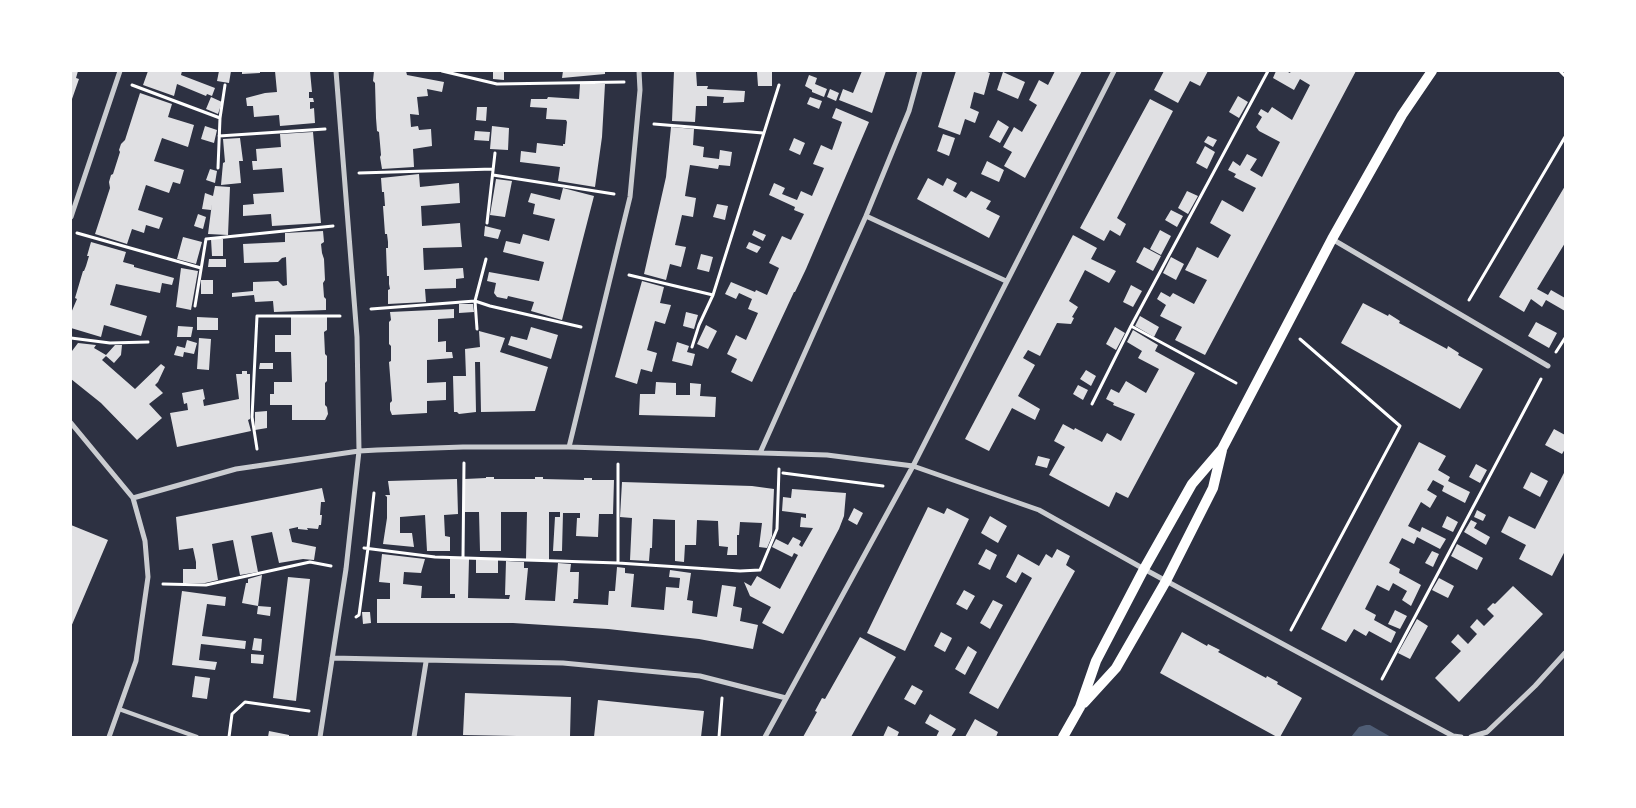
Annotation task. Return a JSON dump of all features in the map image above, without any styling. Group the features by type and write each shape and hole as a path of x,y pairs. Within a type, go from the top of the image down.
{"main road":[{"path":"1064,737 1080,707 1096,660 1144,569 1192,484 1222,449 1332,239 1402,115 1432,71"},
{"path":"1080,707 1116,668 1166,581 1213,488 1222,449"}],"street":[{"path":"71,217 120,71"},
{"path":"320,737 346,569 359,451 355,313 336,71"},
{"path":"569,447 630,197 640,82 639,71"},
{"path":"760,453 866,216 909,110 920,71"},
{"path":"765,737 913,466 1114,71"},
{"path":"866,216 1006,281"},
{"path":"1332,239 1548,366"},
{"path":"71,423 133,498 145,540 148,577 136,661 109,737"},
{"path":"133,498 236,469 359,451 463,447 619,448 827,455 913,466 1039,510 1453,736 1461,737"},
{"path":"1472,737 1488,735 1565,653"},
{"path":"332,658 426,662 562,664 700,676 786,698"},
{"path":"414,737 426,662"}],"lane":[{"path":"119,709 197,737"}],"path":[{"path":"442,71 497,84 640,82"},
{"path":"1092,404 1131,326 1268,71"},
{"path":"1560,71 1565,76"},
{"path":"117,80 220,118"},
{"path":"218,168 220,118 225,85"},
{"path":"692,347 699,325 714,296 779,85"},
{"path":"636,123 764,133"},
{"path":"219,136 340,128"},
{"path":"1460,315 1565,137"},
{"path":"487,223 495,153"},
{"path":"344,174 493,170"},
{"path":"492,175 630,197"},
{"path":"195,306 206,239 348,225"},
{"path":"71,232 201,268"},
{"path":"477,328 474,301 486,260"},
{"path":"611,270 714,296"},
{"path":"260,466 252,417 258,316 355,313 474,301 597,330"},
{"path":"1131,326 1252,392"},
{"path":"1284,644 1400,426 1286,327"},
{"path":"71,338 110,343 148,342"},
{"path":"1374,693 1548,366 1565,338"},
{"path":"463,447 463,557"},
{"path":"618,563 619,448"},
{"path":"349,546 435,557 618,563 740,571 760,570 777,529 781,454"},
{"path":"454,464 473,464"},
{"path":"608,466 627,467"},
{"path":"769,472 901,488"},
{"path":"147,584 206,585 310,562 346,569"},
{"path":"719,737 723,682"},
{"path":"229,737 232,714 245,702 325,713"}],"water":[{"path":"1370,725 1391,737 1351,737 1359,727"}],"building":[{"path":"71,71 78,71 76,78 79,79 72,99"},
{"path":"148,71 182,71 181,75 215,88 212,96 207,94 206,96 177,84 174,96 143,85"},
{"path":"219,71 231,71 229,83 217,81"},
{"path":"242,71 260,71 260,73 242,74"},
{"path":"275,71 310,71 312,92 309,92 309,98 313,98 314,102 310,102 310,109 314,108 315,123 280,126 279,115 254,117 253,106 247,106 246,98 277,92"},
{"path":"374,71 406,71 407,75 444,82 442,92 427,89 428,96 417,97 419,115 410,114 411,127 418,126 419,130 431,129 432,146 413,149 414,167 382,169 379,132 377,131"},
{"path":"493,71 504,71 504,80 493,79"},
{"path":"563,71 605,71 605,74 562,78"},
{"path":"674,71 696,71 697,86 708,86 707,89 745,91 744,102 723,103 724,97 707,96 707,106 696,106 695,122 672,121"},
{"path":"862,71 886,71 872,113 839,100 843,89 853,93"},
{"path":"956,71 985,71 990,73 984,95 974,92 970,108 979,112 975,123 965,119 960,135 938,127"},
{"path":"1055,71 1082,71 1025,178 1004,166 1012,152 1003,147 1014,127 1022,132 1037,105 1029,100 1039,80 1048,85"},
{"path":"1164,71 1208,71 1200,86 1190,81 1178,103 1154,90"},
{"path":"1276,71 1290,73 1291,71 1356,71 1205,355 1175,340 1182,327 1160,316 1166,305 1157,299 1161,292 1170,297 1173,293 1194,304 1207,280 1185,270 1197,247 1218,258 1231,235 1210,223 1222,200 1243,212 1256,188 1234,177 1236,174 1228,170 1233,161 1240,166 1247,154 1257,159 1250,170 1262,177 1280,142 1259,131 1256,127 1262,117 1258,114 1261,109 1268,113 1272,107 1292,120 1310,85 1300,79 1294,90 1273,78"},
{"path":"757,72 772,72 772,86 758,86"},
{"path":"1003,72 1025,82 1018,99 997,90"},
{"path":"809,75 817,78 815,84 827,89 824,97 812,92 812,90 805,86"},
{"path":"580,84 605,84 602,137 595,187 558,181 560,167 520,162 521,151 536,153 537,143 563,146 565,144 566,120 546,119 547,108 530,107 531,99 547,99 548,97 579,99"},
{"path":"830,89 839,93 836,101 827,97"},
{"path":"140,93 172,104 168,117 194,125 188,147 162,138 154,161 184,170 180,184 173,182 169,193 146,185 138,210 163,218 159,229 146,225 144,233 132,229 127,244 95,234 110,188 111,175 113,174 121,144 125,140"},
{"path":"1238,96 1248,102 1239,118 1229,112"},
{"path":"211,97 222,102 218,114 206,109"},
{"path":"810,97 822,101 819,109 807,104"},
{"path":"1150,99 1173,111 1117,218 1126,224 1120,236 1110,230 1104,241 1080,228"},
{"path":"477,107 487,107 486,121 476,120"},
{"path":"836,108 869,122 806,269 752,382 731,372 737,359 727,354 736,335 746,340 758,313 748,309 752,299 739,293 736,299 725,294 731,282 767,295 779,268 769,263 782,236 791,240 804,214 794,210 795,207 769,195 774,183 785,188 782,194 797,200 801,191 812,196 824,168 813,164 821,145 832,150 842,122 832,118"},
{"path":"998,120 1009,127 1000,143 989,137"},
{"path":"205,126 217,130 214,143 201,139"},
{"path":"492,126 509,128 508,150 490,149"},
{"path":"671,127 694,129 693,145 704,147 703,157 719,159 720,150 732,152 730,166 719,165 718,169 690,165 685,196 696,198 693,217 682,215 675,245 686,247 681,267 670,264 666,280 644,274 666,177"},
{"path":"475,131 490,132 489,141 474,140"},
{"path":"313,132 321,223 272,226 271,214 243,216 243,205 254,204 253,194 284,192 282,168 253,170 252,161 257,161 256,149 281,147 280,134"},
{"path":"943,134 955,138 949,156 937,151"},
{"path":"1208,136 1217,140 1213,147 1204,142"},
{"path":"240,138 243,161 239,161 241,183 221,185 223,163 225,162 223,139"},
{"path":"794,138 805,143 800,155 789,150"},
{"path":"1205,146 1215,152 1207,169 1196,163"},
{"path":"987,161 1004,170 999,182 981,174"},
{"path":"210,169 217,171 215,183 206,180"},
{"path":"419,174 420,187 459,183 460,203 421,206 422,226 460,223 462,247 423,248 424,270 463,268 464,278 456,279 456,288 425,289 426,302 388,304 388,290 390,289 389,276 387,276 386,248 388,248 388,242 387,234 385,234 384,192 382,192 381,178"},
{"path":"928,178 943,186 947,178 957,183 953,191 966,198 971,191 991,201 986,209 1000,216 989,238 917,199"},
{"path":"496,179 512,181 505,217 490,215"},
{"path":"215,186 230,187 228,235 208,234 212,203 211,210 202,209 205,193 213,196"},
{"path":"1565,186 1565,243 1537,289 1548,295 1551,290 1565,298 1565,311 1546,300 1542,307 1531,299 1524,312 1499,297"},
{"path":"563,188 594,196 562,320 531,311 534,302 508,296 507,299 497,297 494,293 496,283 487,281 489,272 539,281 544,262 503,252 506,241 520,244 523,234 549,241 555,219 533,214 535,204 528,202 531,193 560,200"},
{"path":"1187,191 1198,196 1188,214 1178,208"},
{"path":"717,204 728,206 725,220 713,217"},
{"path":"1171,210 1183,216 1177,227 1165,220"},
{"path":"198,214 206,217 203,229 194,226"},
{"path":"485,226 501,230 498,239 484,236"},
{"path":"754,230 766,235 763,241 752,235"},
{"path":"1160,230 1171,236 1161,255 1150,249"},
{"path":"323,231 324,242 321,244 324,259 325,280 323,283 326,310 274,312 273,301 255,302 254,295 232,297 232,293 253,291 253,282 278,281 283,286 287,285 286,257 278,262 244,263 243,244 285,242 285,233"},
{"path":"1073,235 1097,248 1091,259 1116,271 1109,283 1085,270 1069,301 1078,307 1072,317 1074,318 1071,324 1057,323 1040,356 1028,350 1023,358 1035,365 1018,396 1040,409 1035,420 1012,408 989,451 965,439"},
{"path":"183,237 202,242 196,264 177,259"},
{"path":"211,239 223,239 223,256 212,256"},
{"path":"91,242 126,252 123,262 134,265 134,267 174,278 172,285 162,283 160,293 116,284 110,305 147,316 141,336 104,325 101,337 71,328 71,313 77,299 75,298 89,256 87,256"},
{"path":"749,242 761,247 757,253 746,248"},
{"path":"1144,247 1161,256 1153,271 1136,262"},
{"path":"701,254 713,257 709,272 697,269"},
{"path":"1171,257 1184,264 1176,280 1163,273"},
{"path":"209,259 226,259 226,267 208,267"},
{"path":"181,268 198,271 191,310 176,307"},
{"path":"201,280 213,280 213,294 201,294"},
{"path":"642,281 664,287 660,303 671,305 665,324 655,321 647,350 657,353 652,372 641,369 637,384 615,377"},
{"path":"1131,285 1142,291 1133,307 1123,302"},
{"path":"1363,303 1388,316 1389,314 1400,321 1399,323 1447,349 1448,346 1459,353 1458,355 1483,369 1460,409 1341,343"},
{"path":"459,304 473,304 474,312 459,313"},
{"path":"454,309 454,318 438,319 438,342 446,341 446,352 452,352 453,358 427,360 427,383 446,382 446,400 427,401 427,413 392,415 390,410 390,403 392,401 389,362 391,361 391,346 389,344 390,312"},
{"path":"686,312 698,315 694,329 683,326"},
{"path":"1140,316 1159,327 1154,337 1135,326"},
{"path":"197,317 218,318 218,330 197,330"},
{"path":"291,317 327,317 327,330 324,332 325,354 327,356 325,405 328,414 325,420 292,420 292,405 270,405 270,394 274,394 274,382 292,382 291,352 275,352 275,335 291,335"},
{"path":"1536,322 1557,333 1549,348 1528,336"},
{"path":"706,325 717,331 708,349 697,344"},
{"path":"178,326 193,327 191,337 177,337"},
{"path":"531,327 558,335 551,359 508,345 511,336 527,340"},
{"path":"1115,327 1125,333 1116,350 1106,344"},
{"path":"1133,330 1158,345 1155,351 1195,373 1128,498 1116,492 1109,507 1049,475 1065,447 1054,441 1063,424 1102,442 1107,433 1121,441 1135,414 1113,405 1114,403 1106,399 1111,389 1119,393 1126,381 1146,393 1159,369 1138,358 1142,351 1127,342"},
{"path":"479,331 505,338 500,352 548,367 535,411 481,412 480,362 475,362 476,412 459,414 454,412 453,376 466,376 465,349 480,347"},
{"path":"199,338 211,339 209,370 197,369"},
{"path":"187,340 197,343 194,354 184,352 183,357 174,355 177,346 185,348"},
{"path":"677,342 689,346 687,352 695,354 692,366 672,361"},
{"path":"78,343 96,345 94,348 106,355 115,345 122,345 121,355 114,363 106,356 102,360 135,389 161,364 165,367 155,385 163,393 149,404 162,418 137,440 101,403 71,379 72,351"},
{"path":"260,363 273,363 273,369 259,369"},
{"path":"1086,370 1096,376 1091,386 1080,379"},
{"path":"242,371 247,371 247,374 250,374 250,419 248,420 251,431 177,447 170,413 188,410 187,403 184,404 182,393 203,389 204,406 239,399 236,374 242,374"},
{"path":"656,382 676,383 676,395 690,395 690,383 701,384 700,396 716,397 715,417 639,415 640,394 655,394"},
{"path":"1078,385 1088,390 1083,400 1073,394"},
{"path":"267,411 267,428 255,430 255,412"},
{"path":"1554,429 1565,435 1565,449 1562,454 1545,445"},
{"path":"1419,442 1446,456 1438,470 1450,477 1448,481 1470,492 1465,503 1442,491 1444,486 1433,480 1427,490 1437,496 1430,508 1421,502 1408,526 1420,532 1422,527 1446,539 1440,549 1417,537 1414,544 1402,538 1389,563 1400,569 1399,573 1421,585 1411,606 1402,600 1407,591 1393,583 1389,591 1377,585 1365,609 1376,615 1374,620 1396,632 1391,643 1369,631 1366,636 1354,629 1346,642 1321,629"},
{"path":"1038,456 1050,459 1047,468 1035,465"},
{"path":"1476,464 1487,470 1480,483 1469,477"},
{"path":"1565,471 1565,551 1552,576 1519,559 1526,545 1501,532 1509,516 1535,529"},
{"path":"1531,472 1548,481 1540,497 1523,488"},
{"path":"494,477 494,479 535,479 535,477 543,477 543,479 584,480 584,478 592,478 592,480 614,480 613,514 599,514 598,537 576,536 577,518 580,518 580,513 563,513 562,551 553,551 555,517 560,517 560,512 549,512 549,560 526,559 527,512 501,512 501,551 480,551 479,512 465,512 465,479"},
{"path":"457,479 458,514 444,515 445,536 450,537 450,551 427,551 425,515 400,517 400,533 412,533 414,547 383,544 387,518 387,497 385,495 390,495 388,481"},
{"path":"622,482 752,486 774,489 772,536 767,548 759,547 762,523 740,522 739,535 737,535 737,555 727,555 728,547 719,546 718,521 697,520 696,545 685,545 684,562 675,561 675,520 653,519 652,548 650,548 649,561 630,560 632,518 620,517"},
{"path":"322,488 325,502 321,502 321,525 319,525 318,529 298,529 298,527 289,529 292,542 316,547 314,560 303,559 279,563 272,532 251,536 258,572 240,575 233,540 212,544 218,580 205,583 183,583 183,569 196,569 196,562 193,548 179,550 176,517"},
{"path":"792,489 846,493 844,516 839,529 783,634 762,623 771,607 750,596 744,582 751,586 757,576 780,589 798,555 794,553 792,557 772,547 776,539 788,545 793,537 801,541 799,545 802,547 813,528 800,527 801,517 806,518 806,514 782,511 783,497 791,498"},
{"path":"928,507 944,514 947,508 969,519 905,651 867,633"},
{"path":"854,508 863,513 857,525 848,520"},
{"path":"1477,510 1486,515 1483,521 1474,517"},
{"path":"990,516 1007,526 998,543 981,533"},
{"path":"1447,516 1458,522 1453,532 1442,527"},
{"path":"1471,520 1477,523 1474,528 1490,537 1486,545 1464,532"},
{"path":"71,525 108,540 71,627"},
{"path":"1457,544 1483,558 1477,570 1451,556"},
{"path":"986,549 997,555 990,570 978,564"},
{"path":"1057,549 1070,556 1066,565 1075,571 998,709 969,693 1032,578 1022,572 1016,583 1006,577 1018,554 1039,566 1046,554 1052,558"},
{"path":"1432,551 1439,554 1433,567 1425,563"},
{"path":"382,554 425,559 421,573 404,572 403,584 422,586 421,598 455,598 455,594 450,594 450,559 469,559 468,598 509,599 510,595 505,595 506,561 524,562 524,568 528,568 525,600 555,601 558,563 571,564 570,572 579,572 578,599 574,599 573,603 608,605 609,591 615,591 617,567 625,568 625,573 634,574 631,607 664,610 666,587 679,588 680,578 669,577 670,570 691,573 687,600 693,601 692,613 717,617 722,585 736,587 733,606 742,608 740,621 758,625 753,649 699,639 608,629 513,623 377,623 377,599 390,599 390,583 379,582"},
{"path":"476,559 498,560 498,573 476,573"},
{"path":"262,575 258,606 242,603 248,579"},
{"path":"288,577 310,579 296,701 273,698"},
{"path":"1439,578 1454,586 1448,598 1432,590"},
{"path":"1513,586 1543,614 1459,702 1435,678 1461,651 1451,642 1458,634 1468,644 1477,634 1470,627 1477,619 1484,626 1494,616 1487,609 1493,603 1495,604"},
{"path":"964,590 975,596 967,610 956,604"},
{"path":"182,591 226,597 225,606 207,604 202,636 246,641 245,649 201,644 199,660 217,662 215,670 172,665"},
{"path":"993,600 1003,605 990,629 980,623"},
{"path":"258,606 271,607 270,616 257,614"},
{"path":"1395,610 1407,616 1400,629 1388,624"},
{"path":"362,612 370,612 371,623 363,624"},
{"path":"1417,619 1428,626 1410,659 1398,653"},
{"path":"941,632 952,638 945,652 934,646"},
{"path":"1182,632 1207,646 1208,644 1220,650 1218,652 1266,678 1267,676 1278,682 1277,684 1302,698 1280,737 1160,673"},
{"path":"860,637 896,657 851,737 803,737 817,712 815,711 822,698 825,699"},
{"path":"254,638 262,639 261,651 252,650"},
{"path":"968,646 977,652 965,675 955,669"},
{"path":"251,654 264,655 263,664 251,663"},
{"path":"195,676 210,678 207,699 192,697"},
{"path":"912,685 923,691 915,705 904,699"},
{"path":"465,693 571,697 570,737 463,735"},
{"path":"598,700 704,711 701,737 594,737"},
{"path":"930,714 956,729 951,737 936,737 939,731 925,723"},
{"path":"975,719 998,732 996,737 965,737"},
{"path":"888,726 899,732 897,737 883,737"},
{"path":"269,731 289,735 289,737 268,737"}]}
